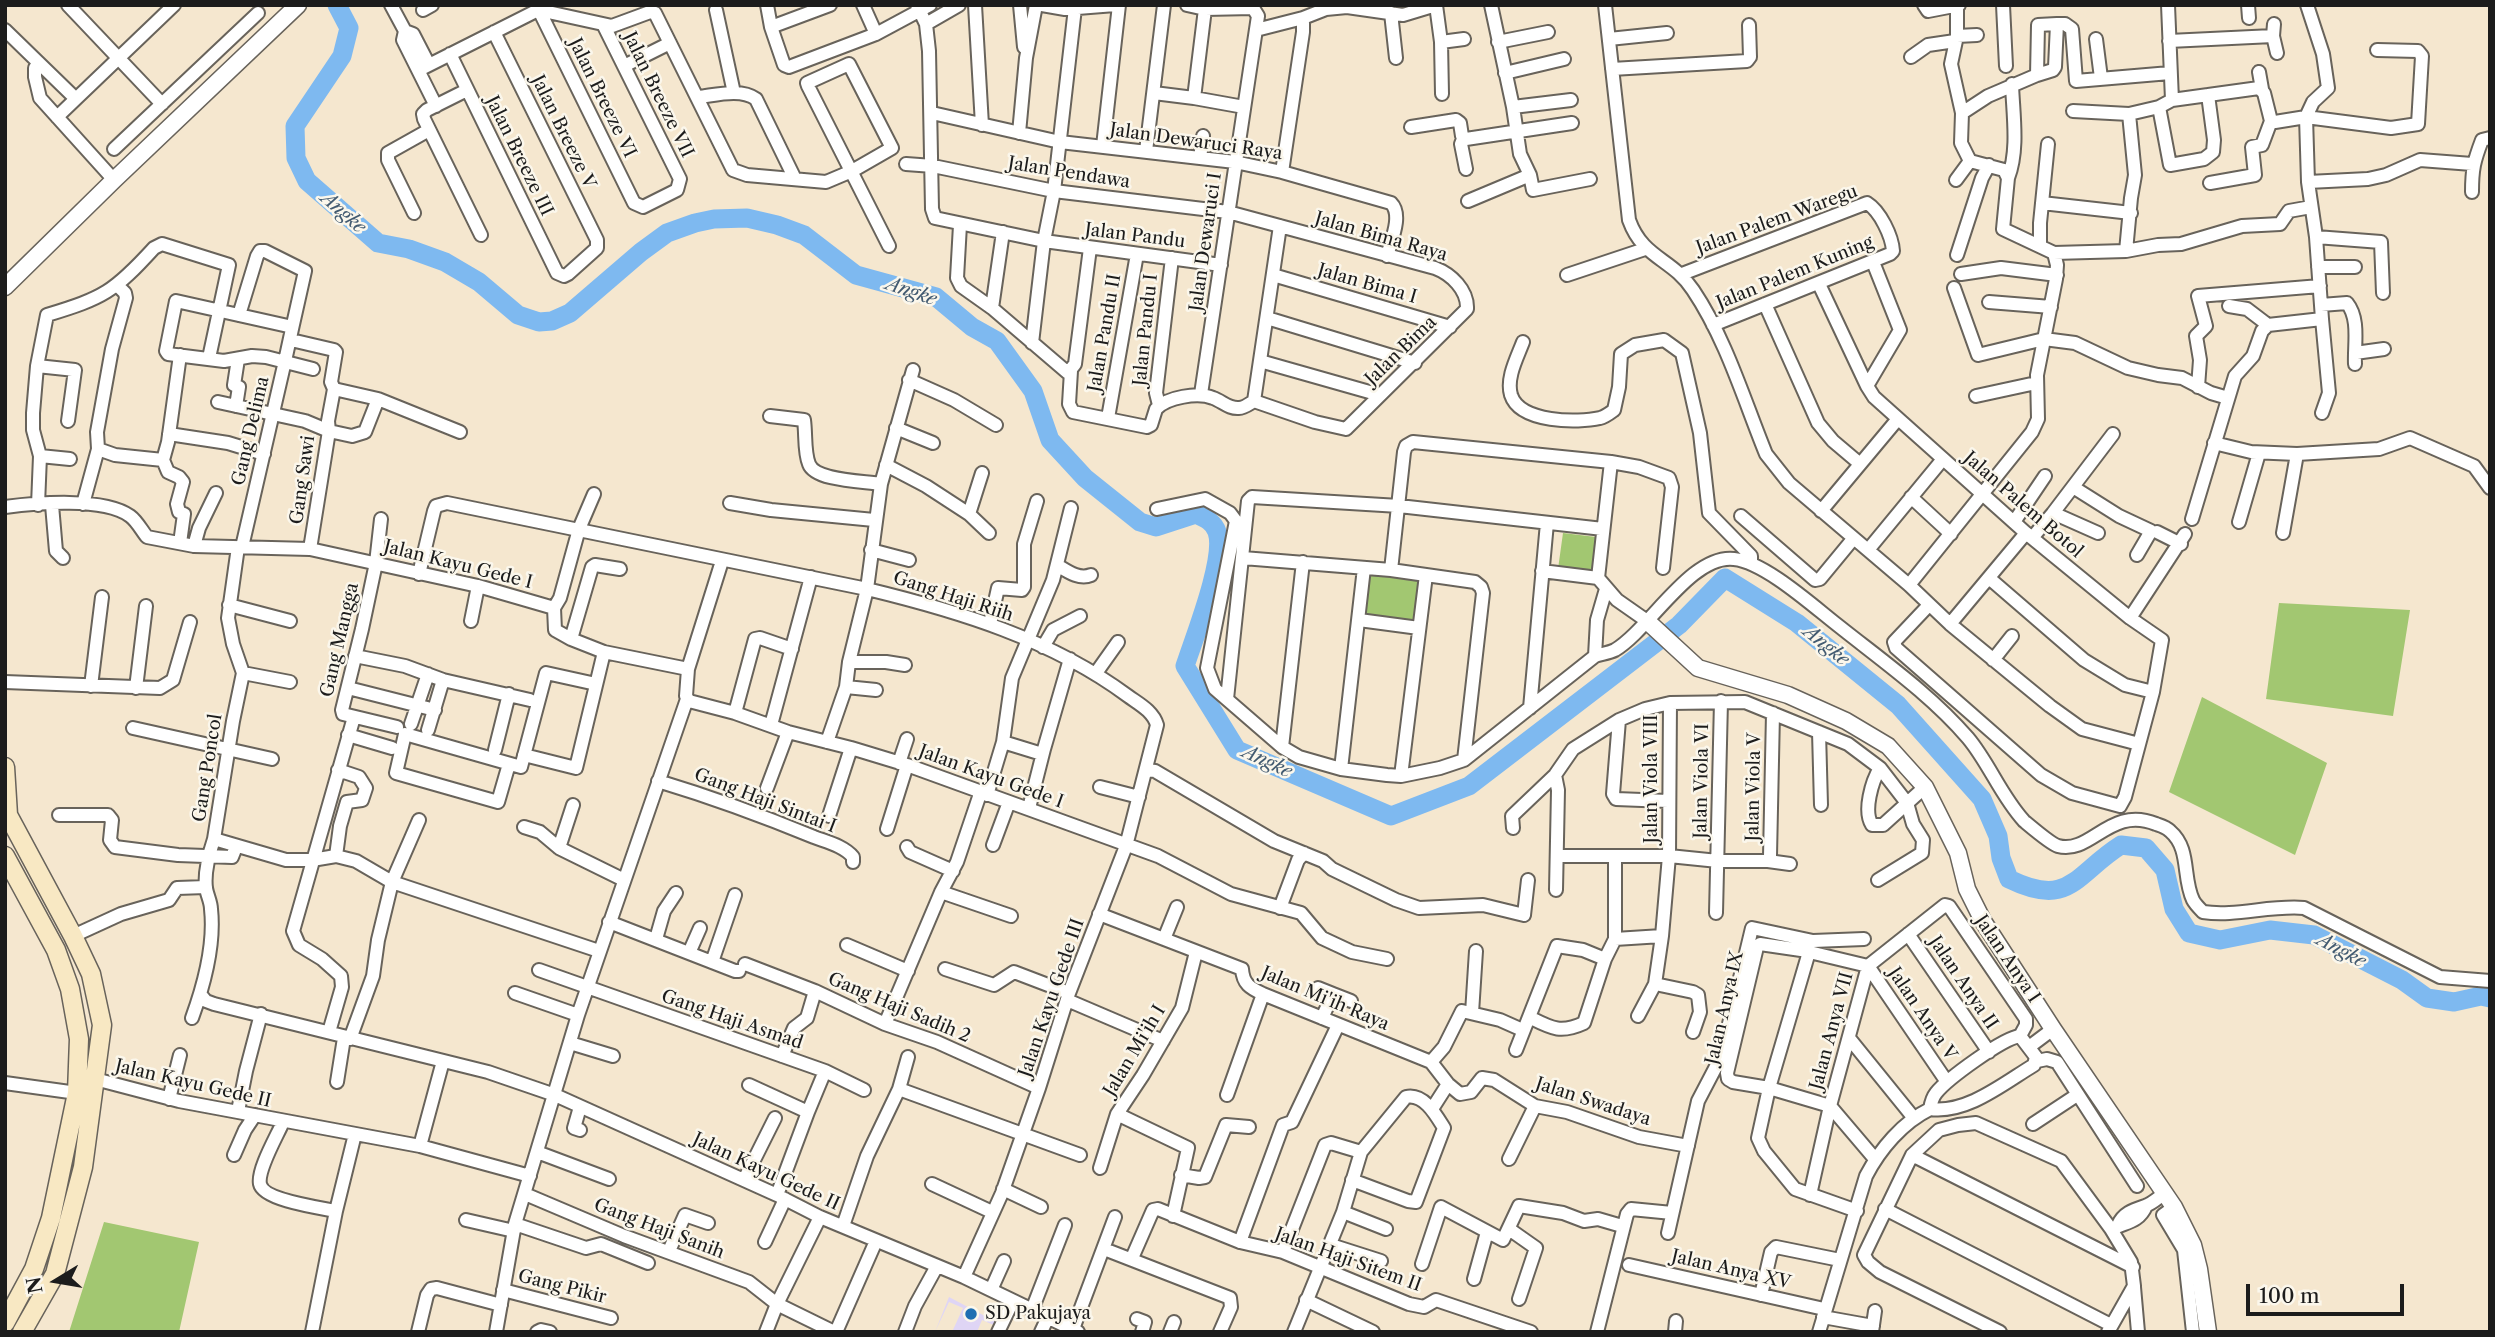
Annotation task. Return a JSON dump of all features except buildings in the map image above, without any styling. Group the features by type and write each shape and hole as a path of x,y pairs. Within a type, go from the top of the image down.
{"main road":[{"path":"5,767 6,815 73,936 90,974 102,1025 83,1167 55,1274 22,1332"},
{"path":"5,1323 34,1269 51,1218 77,1093 79,1039 70,989 56,950 8,867"}],"street":[{"path":"68,5 162,104"},
{"path":"5,286 298,5"},
{"path":"391,5 405,31 403,40 424,67 436,106"},
{"path":"767,5 771,27 786,66 923,14 959,5"},
{"path":"863,5 876,34"},
{"path":"975,5 982,125"},
{"path":"1020,5 1026,58"},
{"path":"1019,133 1026,58 1036,5"},
{"path":"1042,5 1065,9 1117,5 1103,146"},
{"path":"1146,151 1164,5"},
{"path":"1187,5 1205,9 1194,98"},
{"path":"1256,30 1326,9 1349,6 1411,14 1436,5 1441,43 1442,94"},
{"path":"1491,5 1513,107 1520,154 1530,175 1533,190 1590,178"},
{"path":"1605,5 1629,220 1635,236 1645,249 1682,274 1713,325 1766,454 1775,468 1853,539 1909,584 1950,624 2071,722 2094,733 2138,744"},
{"path":"1924,5 1928,11 1958,5 1951,64 1962,113 1961,143 1970,161"},
{"path":"2003,5 2006,66"},
{"path":"2168,5 2172,100"},
{"path":"2307,5 2323,54 2328,88 2313,102 2306,117 2308,183 2316,237 2329,393 2322,414"},
{"path":"424,67 541,7 604,26 619,25 650,12 655,13 733,170 747,175 826,182 852,171 892,148 849,64 808,81 808,86 852,171 889,246"},
{"name":"Jalan Breeze VI","path":"541,7 634,203 643,207 677,190 680,179"},
{"path":"771,27 822,7"},
{"path":"57,117 164,8"},
{"path":"1032,343 1044,241 1054,191 1075,8"},
{"name":"Jalan Dewaruci I","path":"1201,394 1256,30 1256,12 1253,8 1205,9"},
{"path":"716,9 734,93"},
{"path":"114,149 258,13"},
{"path":"1391,13 1396,58"},
{"path":"923,14 932,113 933,215 940,220 960,225 957,278 961,286 992,308 1069,372"},
{"path":"1282,172 1303,18"},
{"path":"2037,75 2038,25 2057,24 2065,24 2072,29 2076,81 2169,73"},
{"path":"1962,113 2012,84 2053,70 2057,24"},
{"path":"1612,69 1747,61 1750,57 1749,25"},
{"name":"Jalan Breeze VII","path":"604,26 680,179"},
{"path":"5,30 75,98"},
{"path":"2169,41 2274,30 2277,53"},
{"name":"Jalan Breeze V","path":"494,32 597,240 597,248 568,274 564,276 557,273"},
{"path":"1498,42 1548,32"},
{"path":"1609,39 1667,33"},
{"path":"1911,57 1928,45 1977,35"},
{"path":"1441,43 1464,39"},
{"path":"2095,39 2101,78"},
{"path":"624,66 670,43"},
{"path":"2271,121 2306,117 2391,128 2418,124 2422,56 2418,51 2377,51"},
{"name":"Jalan Breeze III","path":"450,54 557,273"},
{"path":"1504,73 1563,59"},
{"path":"39,62 35,68 40,97 114,180"},
{"path":"2210,183 2255,175 2252,148 2262,145 2271,121 2259,72"},
{"path":"2012,84 2013,166 2008,178 2003,229 2054,253 2126,251 2181,244 2242,226 2280,224 2289,211 2311,207"},
{"path":"2073,111 2129,114 2160,107 2172,100 2262,89"},
{"path":"467,90 424,114 429,130 481,235"},
{"path":"699,97 734,93 756,99 795,179"},
{"path":"1153,93 1244,107"},
{"path":"2160,107 2170,164 2204,159 2213,152 2214,140 2208,95"},
{"path":"1513,107 1571,100"},
{"name":"Jalan Dewaruci Raya","path":"932,113 1060,142 1234,162 1282,172 1391,203 1397,216 1387,256"},
{"path":"2126,251 2135,176 2129,114"},
{"path":"1411,127 1456,120 1460,123 1466,169"},
{"path":"1463,139 1572,123"},
{"path":"414,213 388,160 388,153 429,130"},
{"path":"1200,158 1203,136"},
{"path":"2472,192 2472,164 2482,140 2490,138"},
{"path":"2040,245 2048,144"},
{"path":"2308,183 2368,179 2386,175 2420,160 2472,164"},
{"path":"1970,161 2004,170 2008,178"},
{"path":"1956,180 1970,161"},
{"name":"Jalan Pendawa","path":"906,164 933,166 1054,191 1228,212"},
{"path":"1957,255 1989,165"},
{"path":"1468,201 1530,175"},
{"name":"Jalan Palem Waregu","path":"1682,274 1867,203 1874,207 1892,242 1891,254"},
{"path":"2042,203 2131,213"},
{"name":"Jalan Bima Raya","path":"1228,212 1446,272 1463,293"},
{"name":"Jalan Pandu","path":"960,225 1044,241 1221,265"},
{"path":"1090,248 1075,364 1069,372 1070,409 1078,414 1147,427 1151,425 1159,405 1201,394 1216,398 1233,408 1243,408 1254,401 1280,226"},
{"path":"992,308 1003,232"},
{"path":"2316,237 2381,242 2383,293"},
{"path":"38,505 40,456 33,430 37,366 47,315 100,297 117,285 154,248 162,244 229,265 209,358"},
{"path":"1567,275 1645,249"},
{"name":"Gang Delima","path":"239,315 260,251 305,271 240,547"},
{"path":"1909,584 1984,494 2032,432 2038,419 2036,383 2057,275 2054,253"},
{"name":"Jalan Pandu II","path":"1108,418 1136,254"},
{"name":"Jalan Palem Kuning","path":"1713,325 1891,254"},
{"name":"Jalan Pandu I","path":"1159,405 1156,393 1172,258"},
{"path":"1867,386 1900,330 1872,262"},
{"path":"2318,267 2355,267"},
{"path":"1961,275 2001,268 2057,275"},
{"name":"Jalan Bima I","path":"1273,275 1450,327"},
{"name":"Jalan Palem Botol","path":"1819,284 1874,397 2029,536 2130,618 2161,639 2163,643 2153,692"},
{"path":"83,504 99,449 97,432 110,361 126,298 117,285"},
{"path":"2198,387 2200,360 2196,336 2206,326 2198,296 2319,286"},
{"path":"1954,288 1978,355 2044,339 2075,343 2128,368 2182,378 2228,398"},
{"name":"Jalan Bima","path":"1254,401 1315,422 1346,429 1467,309 1463,293"},
{"path":"313,369 285,360 252,356 228,361 168,354 166,351 176,301 239,315 290,331 334,350 331,382 334,388 329,430 352,436 365,432 378,399"},
{"path":"1989,302 2051,307"},
{"path":"2321,305 2347,303 2352,309 2355,359 2384,349"},
{"path":"1765,304 1818,423 1833,441 1859,463"},
{"path":"2229,306 2247,309 2268,325"},
{"path":"1267,318 1415,363"},
{"path":"2192,519 2235,376 2253,356 2262,331 2268,325 2322,318"},
{"path":"1522,342 1510,379 1512,397 1522,408 1546,420 1603,418 1614,410 1619,387 1621,354 1635,345 1664,340 1682,353 1700,433 1709,513 1751,556 1751,563"},
{"path":"180,355 163,460 168,472 183,482 177,504 179,512 184,514 180,543"},
{"path":"236,406 239,387 234,385 238,359"},
{"path":"1260,361 1380,396"},
{"path":"37,366 75,370 68,421"},
{"path":"419,574 436,506 441,503 454,503 722,561 867,589 874,520 881,484 911,375 996,425"},
{"path":"1976,396 2036,383"},
{"path":"334,388 378,399 460,432"},
{"name":"Gang Sawi","path":"218,402 329,430 310,549"},
{"path":"771,416 804,420 808,463 813,471 822,476 881,484"},
{"path":"1821,511 1897,419"},
{"path":"896,428 933,443"},
{"path":"169,434 228,443 264,454"},
{"path":"1950,624 1989,578 2053,513 2113,434"},
{"path":"2214,443 2259,453 2297,454 2379,449 2410,438 2474,466 2490,488"},
{"path":"1391,570 1404,452 1406,446 1413,442 1611,462 1639,467 1671,481 1663,568"},
{"path":"99,449 115,455 163,460"},
{"path":"2239,522 2259,453"},
{"path":"2283,533 2297,454"},
{"path":"40,456 70,459"},
{"path":"1868,550 1943,459"},
{"path":"1595,656 1602,583 1603,529 1611,462"},
{"path":"886,465 926,486 969,514 989,533"},
{"path":"969,514 982,473"},
{"path":"2014,522 2045,476"},
{"path":"2073,487 2119,516 2151,531 2137,555"},
{"path":"194,546 199,528 216,493"},
{"path":"594,494 579,529 560,598 554,608 555,630 604,652 688,669"},
{"path":"1227,699 1248,501 1252,496 1399,506 1603,529"},
{"path":"1911,497 1951,534"},
{"path":"1157,509 1205,499 1230,513 1236,521 1208,668 1215,689 1283,747 1299,757 1341,769 1401,776 1464,760 1595,656 1615,650 1649,623 1692,575 1714,561 1732,558 1751,563 1792,590 1923,692 1968,739 2008,802 2026,822 2058,846 2079,846 2105,828 2126,820 2144,819 2168,828 2177,838 2182,848 2193,900 2203,912 2214,914 2286,906 2304,908 2440,977 2490,981"},
{"path":"990,624 998,588 1022,590 1024,587 1024,544 1037,501"},
{"path":"730,503 771,510 874,520"},
{"name":"Jalan Kayu Gede I","path":"11,507 83,504 112,509 130,516 148,537 194,546 310,549 478,586 554,608"},
{"path":"52,505 56,551 63,558"},
{"path":"886,1024 941,892 953,871 1003,743 1012,678 1034,630 1057,565 1071,508"},
{"path":"2053,513 2098,533"},
{"path":"1741,516 1815,580 1820,579 1853,539"},
{"name":"Gang Mangga","path":"354,717 344,714 342,710 376,563 381,519"},
{"path":"1530,708 1547,523"},
{"path":"2130,618 2183,539 2157,532"},
{"name":"Gang Poncol","path":"191,1018 201,995 211,939 211,908 205,887 243,673 228,618 240,547"},
{"path":"871,550 909,560"},
{"path":"1243,558 1391,570 1475,582 1481,586 1483,593 1464,760"},
{"path":"496,1332 514,1228 587,986 687,699 688,669 722,561"},
{"path":"1283,747 1303,562"},
{"path":"571,639 592,567 596,565 620,569"},
{"path":"1057,565 1078,577 1091,575"},
{"path":"1341,769 1364,568"},
{"path":"1542,571 1602,583 1617,600 1649,623 1698,668 1788,695 1846,721 1888,746 1925,787 1958,853 1967,889 1983,920 2169,1200 2193,1245 2208,1332"},
{"path":"1401,776 1426,575"},
{"path":"771,725 810,578"},
{"path":"1929,605 1894,642 1896,648 2041,775 2072,793 2120,806 2125,797 2153,692 2125,685 2084,660 1989,578"},
{"path":"471,621 478,586"},
{"name":"Gang Haji Riih","path":"827,742 846,687 849,662 867,589 970,617 1070,659 1096,673 1150,712 1157,725"},
{"path":"91,686 102,597"},
{"path":"229,605 290,621"},
{"path":"136,688 146,606"},
{"path":"1043,647 1053,630 1080,616"},
{"path":"1359,620 1419,628"},
{"path":"5,682 160,688 173,680 190,622"},
{"path":"1993,660 2012,636"},
{"path":"735,713 755,639 760,638 792,649"},
{"path":"1096,673 1118,642"},
{"path":"524,755 576,768 604,652"},
{"path":"355,656 405,666 443,680 530,700"},
{"path":"1029,808 1070,659"},
{"path":"849,662 905,665"},
{"path":"243,673 290,682"},
{"path":"509,764 498,803 396,773 405,734 522,767 547,673 596,684"},
{"path":"411,724 428,674"},
{"path":"428,730 443,680"},
{"path":"846,687 876,690"},
{"path":"348,688 435,710"},
{"path":"495,750 509,694"},
{"name":"Jalan Kayu Gede I","path":"687,699 788,732 903,764 1029,808 1158,856 1231,894 1301,913 1322,938 1352,952 1387,959"},
{"name":"Jalan Viola VI","path":"1716,913 1721,701"},
{"path":"1513,828 1512,816 1555,775 1573,749 1619,720 1645,709 1670,703 1745,702 1848,744 1880,768 1907,803 1913,824 1923,840 1922,853 1878,880"},
{"name":"Jalan Viola VIII","path":"1655,984 1669,856 1670,703"},
{"name":"Jalan Viola V","path":"1768,861 1773,713"},
{"path":"328,1032 342,987 341,976 322,958 299,945 293,931 354,717 397,727"},
{"path":"1619,720 1613,794 1616,799 1668,801"},
{"name":"Jalan Kayu Gede III","path":"964,1277 1003,1189 1068,996 1126,846 1157,725"},
{"path":"133,728 272,759"},
{"path":"767,788 788,732"},
{"path":"1819,732 1821,805"},
{"path":"348,735 392,748"},
{"path":"887,829 907,739"},
{"path":"1003,743 1042,754"},
{"path":"829,816 851,748"},
{"path":"1880,768 1867,811 1872,825 1883,825 1925,787"},
{"path":"336,856 347,802 362,800 366,788 359,777 338,770"},
{"path":"1147,770 1155,771 1274,841 1323,861 1332,869 1396,900 1419,908 1483,905 1524,915 1528,880"},
{"path":"1555,775 1558,790 1556,890"},
{"name":"Gang Haji Sintai I","path":"658,780 702,794 848,851 853,862"},
{"path":"1100,787 1139,797"},
{"path":"993,845 1009,802"},
{"path":"559,848 573,805"},
{"path":"59,815 108,815 112,820 110,840 115,847 232,857 236,847"},
{"path":"337,1082 347,1038 373,976 378,940 392,882 419,820"},
{"path":"524,827 540,832 559,848 624,880"},
{"path":"214,839 286,860 336,856 356,861 392,882 599,951"},
{"path":"907,847 910,852 953,871"},
{"path":"1280,908 1298,860 1304,853"},
{"path":"1558,856 1669,856 1790,864"},
{"path":"1529,1017 1550,1028 1569,1030 1584,1023 1605,959 1615,939 1615,856"},
{"path":"73,936 127,912 169,900 177,888 205,887"},
{"path":"941,892 1012,916"},
{"path":"656,939 664,911 676,893"},
{"path":"712,962 736,895"},
{"name":"Jalan Anya I","path":"1908,934 1945,905 1951,908 2026,1019 2020,1036"},
{"path":"1164,939 1177,907"},
{"name":"Jalan Mi'ih Raya","path":"1100,914 1242,969 1248,987 1431,1062"},
{"name":"Gang Haji Sadih 2","path":"609,922 712,962 742,967 815,991 1039,1088"},
{"path":"690,953 700,928"},
{"path":"1668,1233 1698,1101 1721,1057 1752,928 1813,941 1864,939"},
{"path":"1857,1211 1795,1189 1760,1145 1758,1138 1769,1088 1809,952 1868,966 1908,934"},
{"name":"Jalan Anya II","path":"1908,934 1989,1052"},
{"path":"1615,939 1662,936"},
{"name":"Jalan Anya IX","path":"1728,1079 1727,1073 1758,945 1765,943 1809,952"},
{"path":"847,945 908,971"},
{"path":"1516,1050 1557,946 1583,950 1605,959"},
{"path":"1472,1013 1476,951"},
{"name":"Jalan Mi'ih I","path":"1100,1168 1117,1114 1182,1007 1196,952"},
{"name":"Jalan Anya VII","path":"1811,1195 1830,1106 1868,966"},
{"name":"Jalan Anya V","path":"1868,966 1947,1082"},
{"path":"945,969 995,985 1014,972 1163,1041"},
{"name":"Gang Haji Asmad","path":"539,970 825,1071 864,1090"},
{"path":"1637,1016 1655,984 1693,992 1698,995 1700,1012 1693,1032"},
{"path":"1318,988 1351,1001"},
{"path":"782,1056 794,1028 807,1018 815,991"},
{"path":"515,993 578,1015"},
{"path":"1227,1095 1263,994"},
{"path":"1322,1018 1333,994"},
{"name":"Jalan Kayu Gede II","path":"201,995 214,1004 488,1072 555,1095 820,1217 964,1277 1076,1331"},
{"path":"1432,1109 1448,1084 1431,1062 1444,1047 1461,1012 1518,1028"},
{"path":"238,1111 261,1014"},
{"path":"1240,1241 1283,1125 1292,1122 1338,1025"},
{"path":"2029,1046 2053,1029"},
{"path":"1930,1109 1931,1099 1947,1082 2014,1037 2020,1036 2037,1061"},
{"path":"1849,1038 1913,1117"},
{"path":"570,1043 613,1056"},
{"path":"164,1097 180,1055"},
{"path":"843,1226 867,1156 898,1089 908,1057"},
{"path":"1819,1332 1866,1176 1875,1159 1913,1117 1930,1109 1943,1111 1975,1101 2037,1061 2047,1059 2057,1062 2137,1185"},
{"path":"420,1146 443,1061"},
{"path":"765,1242 808,1112 825,1071"},
{"name":"Jalan Swadaya","path":"1448,1084 1465,1095 1471,1092 1482,1077 1494,1080 1535,1106 1567,1112 1639,1137 1688,1146"},
{"name":"Jalan Kayu Gede II","path":"95,1079 164,1097 283,1122 327,1127 420,1146 530,1176"},
{"name":"Jalan Anya VII","path":"1728,1079 1830,1106 1875,1159"},
{"path":"5,1083 77,1093"},
{"path":"749,1085 808,1112"},
{"path":"898,1089 1080,1155"},
{"path":"2033,1124 2077,1095"},
{"path":"1294,1332 1331,1245 1361,1152 1406,1097 1415,1097 1432,1109 1444,1128 1416,1202 1408,1202 1352,1180"},
{"path":"1509,1159 1535,1106"},
{"path":"580,1107 574,1128 580,1130"},
{"path":"1117,1114 1188,1148 1173,1216"},
{"path":"234,1155 255,1115"},
{"path":"744,1180 775,1118"},
{"path":"283,1122 268,1153 259,1182 262,1190 268,1195 285,1200 336,1211"},
{"path":"2000,1332 1880,1272 1868,1262 1864,1251 1912,1155 1939,1130 1958,1125 1976,1124 2061,1161 2115,1227 2133,1267 2138,1332"},
{"path":"1181,1175 1205,1177 1226,1125 1249,1127"},
{"path":"312,1332 336,1211 355,1134"},
{"path":"1283,1252 1325,1145 1331,1143 1361,1152"},
{"path":"537,1152 609,1179"},
{"path":"1912,1155 2133,1267"},
{"path":"932,1184 992,1212"},
{"path":"1003,1189 1041,1207"},
{"name":"Gang Haji Sanih","path":"525,1194 624,1237 749,1282 776,1304 835,1332"},
{"path":"2115,1227 2127,1225 2143,1215 2146,1206 2169,1200"},
{"path":"2169,1200 2163,1215 2184,1250 2193,1332"},
{"path":"1422,1264 1440,1207 1503,1240 1519,1206 1563,1213 1584,1221 1598,1219 1622,1226"},
{"name":"Jalan Haji Sitem II","path":"1132,1258 1153,1210 1158,1209 1240,1241 1283,1252 1409,1304 1424,1307 1436,1300 1531,1332"},
{"path":"1597,1332 1627,1214 1631,1209 1672,1213"},
{"path":"1885,1209 2110,1328 2134,1286"},
{"path":"1343,1212 1386,1229"},
{"path":"669,1251 685,1216 708,1223"},
{"path":"766,1332 776,1304 820,1217"},
{"path":"1076,1331 1115,1217"},
{"path":"466,1220 514,1228 586,1248 601,1244 648,1264"},
{"path":"1032,1310 1065,1225"},
{"path":"1509,1229 1536,1248 1520,1300"},
{"path":"1474,1279 1487,1232"},
{"path":"835,1332 876,1241"},
{"path":"1331,1245 1381,1261"},
{"path":"1761,1295 1772,1252 1779,1246 1840,1260"},
{"path":"1104,1249 1230,1298 1231,1307 1220,1332"},
{"path":"991,1290 1004,1261"},
{"name":"Jalan Anya XV","path":"1629,1265 1761,1295 1872,1329"},
{"path":"905,1332 915,1306 937,1266"},
{"path":"418,1332 431,1289 437,1288 501,1305"},
{"name":"Gang Pikir","path":"503,1290 611,1318"},
{"path":"1306,1300 1373,1332"},
{"path":"998,1332 1013,1301"},
{"path":"1872,1329 1875,1311"},
{"path":"1041,1332 1048,1317"}],"shaded area":[{"name":"SD Pakujaya","path":"949,1297 1000,1324 996,1326 982,1320 977,1332 952,1332 963,1308 949,1302 935,1332"}],"green space":[{"path":"1563,533 1596,537 1592,573 1558,569"},
{"path":"1367,573 1423,578 1416,624 1362,618"},
{"path":"2279,603 2410,610 2393,716 2266,699"},
{"path":"2202,697 2327,763 2295,855 2169,792"},
{"path":"104,1222 199,1242 179,1332 69,1332"}],"waterway":[{"name":"Angke","path":"337,5 349,28 342,56 295,126 296,158 307,181 378,243 409,249 445,262 479,282 518,315 539,322 552,321 570,313 667,233 714,219 747,218 804,235 856,275 936,297 972,327 997,341 1033,391 1050,440 1085,478 1140,522 1156,527 1196,514 1209,521 1216,529 1219,544 1213,578 1185,666 1237,750 1391,816 1469,786 1679,625 1725,578 1797,623 1898,705 1982,799 1998,836 2001,858 2009,879 2029,887 2059,889 2071,884 2121,845 2146,848 2165,870 2174,909 2189,933 2220,940 2270,930 2314,935 2402,980 2427,998 2454,1002 2481,996 2490,998"}],"place":[{"name":"SD Pakujaya","path":"971,1314"}]}
